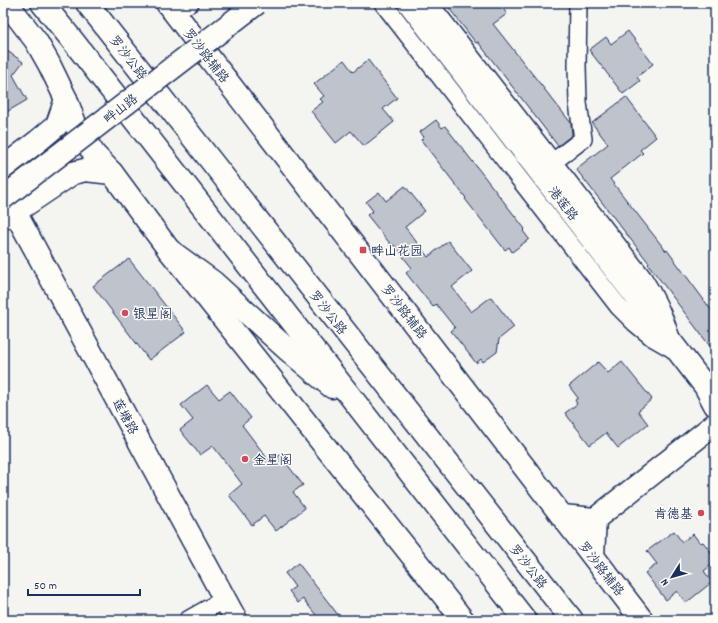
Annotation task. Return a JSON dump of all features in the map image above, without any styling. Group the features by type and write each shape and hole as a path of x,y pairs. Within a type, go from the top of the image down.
{"main road":[{"path":"7,3 36,41 66,99 76,126 94,154 112,173 169,250 462,620"},
{"path":"25,3 36,14 72,40"},
{"path":"42,3 525,620"},
{"name":"罗沙公路","path":"87,3 572,620"},
{"name":"畔山路","path":"7,210 20,185 257,3"},
{"name":"港莲路","path":"409,3 616,269 704,386 715,405"},
{"name":"罗沙路辅路","path":"176,5 210,58 642,620"},
{"path":"3,169 57,125 66,99"},
{"path":"7,210 50,190 73,173 85,170 112,173"},
{"name":"莲塘路","path":"7,210 236,620"},
{"path":"169,250 213,282 288,350 327,383 359,407"},
{"path":"562,516 595,519 715,424"},
{"path":"593,556 595,519"}],"street":[{"path":"210,58 210,52 216,41 264,3"},
{"path":"383,3 619,307 652,337 679,353"},
{"path":"429,3 643,278 659,305 670,336 679,353"},
{"path":"553,162 583,139 578,103 578,3"},
{"path":"3,169 20,185"},
{"path":"188,620 225,599"}],"building":[{"path":"445,3 499,3 507,14 493,24 571,123 572,135 558,146 478,42 476,43"},
{"path":"628,31 653,64 637,77 640,81 623,94 589,50 606,37 611,44"},
{"path":"3,48 23,62 13,75 27,100 3,114"},
{"path":"344,60 353,72 368,60 397,98 383,109 394,122 364,146 351,131 336,143 311,111 323,102 320,99 324,96 314,84"},
{"path":"626,97 656,137 640,150 643,153 610,179 666,251 667,250 715,315 715,353 648,264 649,263 576,169 608,144 592,123"},
{"path":"436,120 442,128 445,126 525,229 523,231 529,239 512,252 509,247 505,250 421,140 424,137 420,132"},
{"path":"405,186 425,211 405,227 428,257 448,241 472,271 452,287 471,312 491,297 514,327 499,339 497,352 483,362 481,359 476,363 451,331 455,328 436,304 433,307 406,273 412,268 367,215 373,211 366,202 379,192 386,201"},
{"name":"银星阁","path":"129,259 186,332 149,360 93,286"},
{"path":"598,362 608,373 622,362 652,399 638,411 648,424 618,448 606,433 590,445 565,413 577,404 575,400 578,398 569,386"},
{"name":"金星阁","path":"207,385 219,399 230,391 251,418 242,425 270,462 280,455 303,485 293,492 305,508 276,531 264,516 252,525 229,495 242,484 213,446 200,455 180,430 193,420 181,405"},
{"path":"674,531 682,542 693,534 700,543 703,542 715,557 715,562 704,571 712,582 686,603 677,591 666,600 645,573 657,564 647,551"},
{"path":"298,563 342,620 320,620 303,599 298,603 289,591 295,587 285,573"}],"place":[{"name":"畔山花园","path":"363,250"},
{"name":"银星阁","path":"125,313"},
{"name":"金星阁","path":"245,459"},
{"name":"肯德基","path":"701,513"}]}
